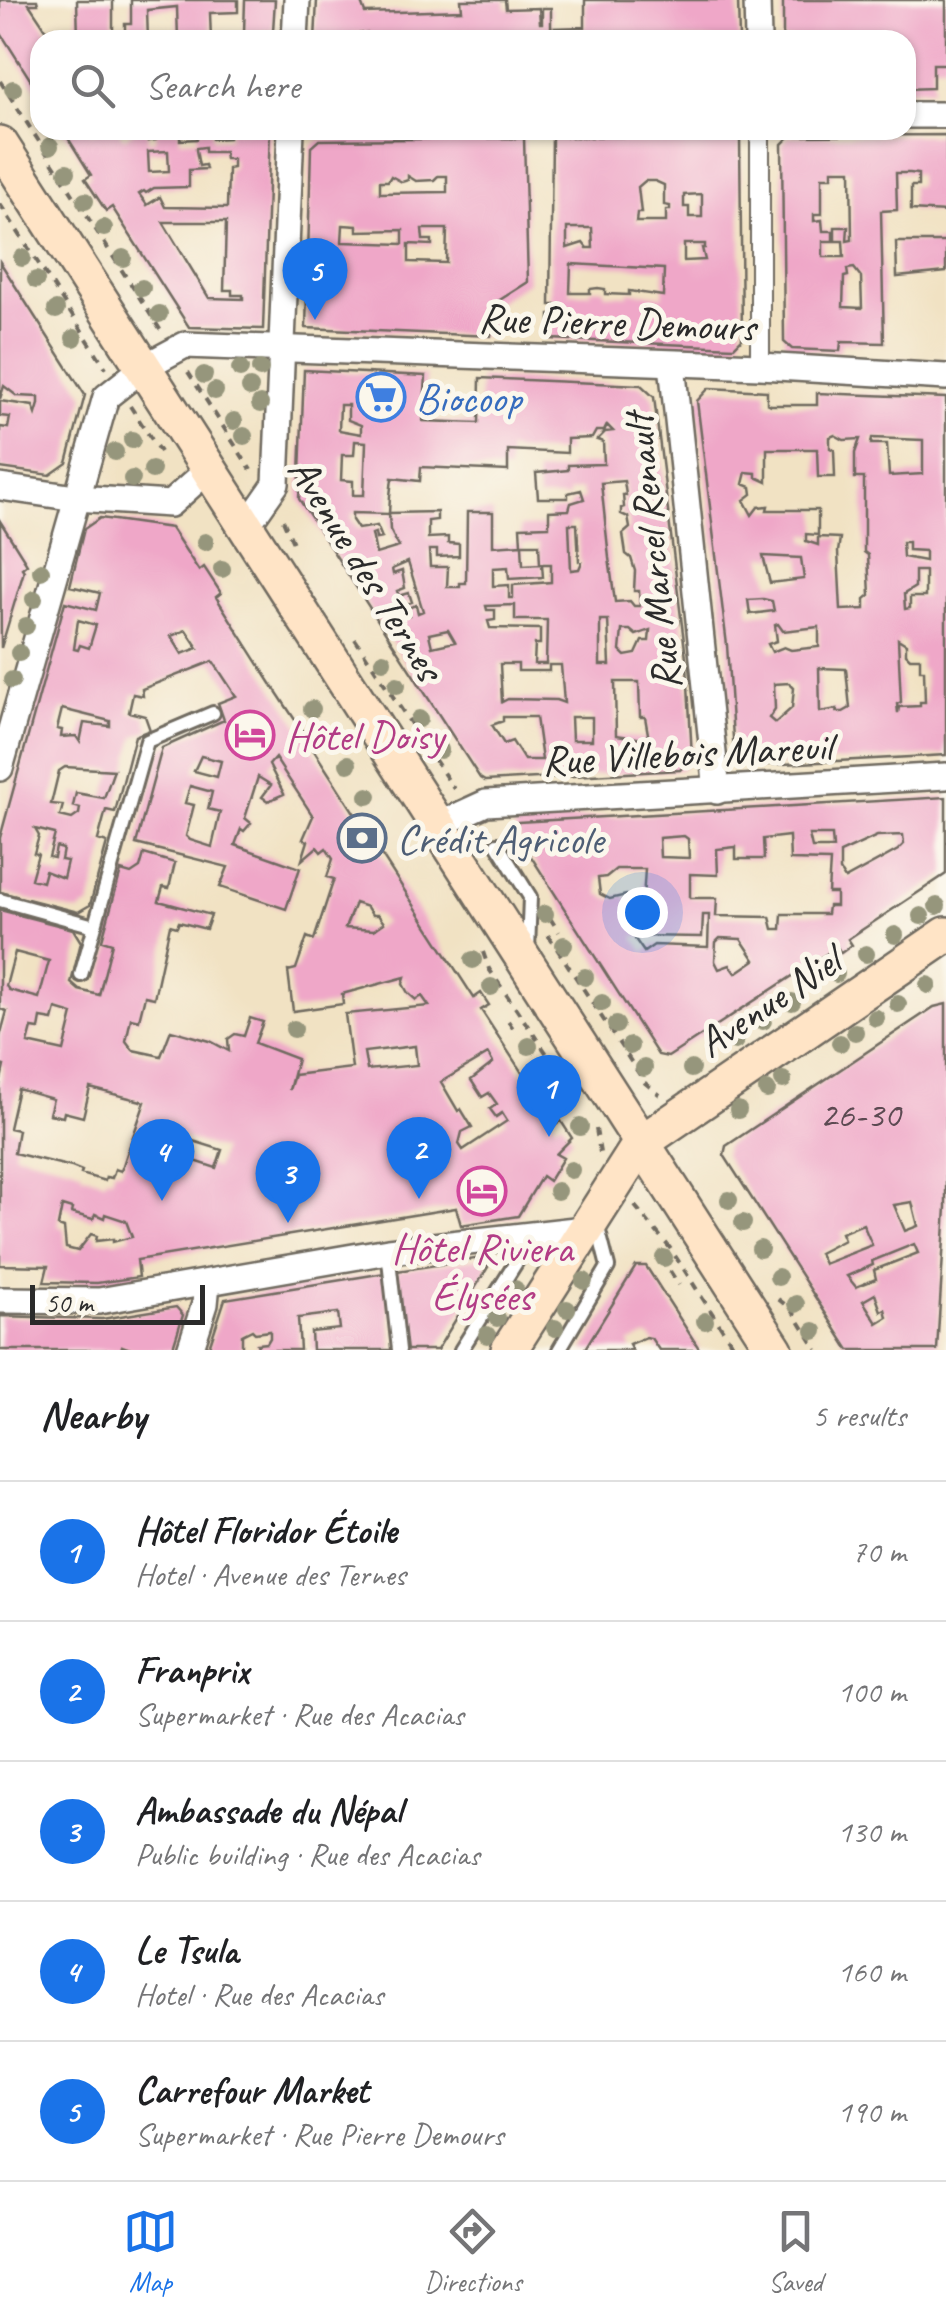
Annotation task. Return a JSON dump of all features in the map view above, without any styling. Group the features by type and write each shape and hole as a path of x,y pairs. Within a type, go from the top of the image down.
{"main road":[{"name":"Avenue des Ternes","path":"0,144 159,358 209,469 451,819 527,967 775,1350"},
{"name":"Avenue Niel","path":"640,1143 946,935"},
{"path":"509,1350 640,1143"}],"street":[{"path":"296,30 297,0"},
{"path":"758,0 758,30"},
{"path":"916,115 946,115"},
{"path":"246,527 276,484 291,140"},
{"path":"760,140 760,366"},
{"name":"Rue Pierre Demours","path":"159,358 185,344 760,366 946,378"},
{"path":"0,768 106,397 159,358"},
{"name":"Rue Marcel Renault","path":"672,364 717,791"},
{"path":"0,487 76,498 170,504 209,469"},
{"name":"Rue Villebois Mareuil","path":"451,819 486,804 946,776"},
{"path":"0,1300 99,1300 388,1252 533,1235 589,1220"},
{"path":"190,1350 205,1304 206,1283"}],"lane":[{"path":"81,975 147,741 213,712"},
{"path":"497,844 530,897 527,967"},
{"path":"0,900 94,926"},
{"path":"559,1350 608,1267 589,1220"},
{"path":"461,1350 533,1235"},
{"path":"388,1252 400,1350"}],"path":[{"name":"Avenue des Ternes","path":"0,81 30,133"},
{"name":"Avenue des Ternes","path":"34,140 159,358 267,495 288,527 296,553"},
{"name":"Avenue des Ternes","path":"354,638 453,785 451,819"},
{"path":"322,730 329,742"},
{"path":"530,909 646,1083 678,1116"},
{"path":"550,918 559,932"},
{"path":"508,1020 517,1034"},
{"path":"670,1271 679,1285"},
{"path":"778,1299 792,1310 818,1350"}],"building":[{"path":"0,0 37,0 38,4 29,4 46,30 30,30 30,79 0,32"},
{"path":"77,0 113,0 113,30 78,30"},
{"path":"131,0 238,0 238,12 210,13 211,30 178,30 177,7 147,10 148,30 125,30 125,24 131,24"},
{"path":"245,0 275,0 273,30 244,30"},
{"path":"317,0 360,0 365,13 462,10 461,0 505,0 506,9 539,8 540,23 542,8 551,8 551,28 585,27 585,0 738,0 739,30 316,30"},
{"path":"783,0 946,0 946,64 933,64 933,88 916,89 916,30 783,30"},
{"path":"916,135 946,135 946,212 911,210 911,186 918,186 918,174 910,173 896,173 897,210 881,211 884,343 841,342 840,351 792,349 784,342 782,144 786,140 916,140","holes":["832,170 851,170 852,240 847,241 848,227 835,227 835,241 843,241 844,257 823,257 823,241 833,241 833,231 823,231 822,220 814,221 814,214 822,214 822,177 832,177","854,268 861,277 862,308 843,307 847,269"]},
{"path":"69,140 270,140 263,329 189,327 112,207 106,211 85,179 91,175","holes":["205,147 205,152 224,152 225,159 233,159 233,168 228,169 227,208 165,207 160,197 147,205 139,194 144,191 189,187 189,170 206,169 205,165 199,166 196,148","168,151 169,171 149,172 148,152","163,222 226,222 224,290 243,295 243,299 209,298"]},
{"path":"319,140 524,140 528,282 495,303 491,336 306,328 311,147","holes":["391,176 402,182 408,176 416,181 447,176 447,192 380,193 380,181 388,181","343,225 357,226 357,231 403,230 403,244 342,242","422,229 447,229 446,263 409,262 409,244 432,245 432,240 423,240"]},
{"path":"552,140 740,140 742,339 734,347 550,339 550,315 560,315 560,305 550,305","holes":["645,181 664,185 664,205 670,206 666,222 636,222 637,213 641,213 638,187","702,194 702,217 689,217 684,195","567,228 592,228 593,248 583,243 567,248","684,244 705,244 705,260 684,261","571,264 664,269 663,296 629,291 629,295 605,294 605,289 598,288 590,289 590,293 570,293"]},
{"path":"896,242 946,242 946,272 897,277"},
{"path":"0,262 85,395 67,463 50,475 0,468 0,427 8,428 10,417 0,416 0,401 33,406 36,414 39,397 17,396 4,386 0,399"},
{"path":"304,370 426,376 423,421 479,423 480,378 641,385 654,397 687,666 692,757 680,770 485,781 480,778 299,499","holes":["340,405 348,405 348,420 361,425 361,434 339,430","607,425 613,431 605,432 597,440 603,442 604,464 568,465 568,470 536,473 538,498 568,498 568,493 581,490 584,499 571,503 569,510 549,511 549,526 520,527 521,544 493,546 493,512 467,512 466,583 460,583 460,587 447,587 448,567 430,567 429,550 437,550 437,557 459,556 459,544 448,543 448,537 428,538 428,521 437,520 437,512 389,513 392,478 420,481 421,467 508,471 508,450 567,453 567,439 592,438","355,441 366,442 364,495 353,495 353,481 341,480 342,455 354,455","624,481 626,495 621,514 628,517 630,528 623,534 626,554 635,571 634,591 639,591 640,606 630,601 615,602 601,483","352,513 389,513 390,530 399,547 376,554 372,534 376,539 382,538 377,526 358,529","569,524 577,524 582,562 579,569 571,570","522,544 539,544 540,564 523,565","408,562 423,611 418,613 416,605 407,608 409,615 405,616 402,605 412,602 409,593 399,596 397,591 405,588 402,571 393,574 392,569","542,564 551,564 551,582 513,585 513,598 509,598 509,585 493,586 493,568 508,567 509,579 543,577","515,605 515,620 547,620 546,664 534,664 540,629 490,628 488,621 495,620 495,610 487,610 486,606","600,620 608,620 610,665 600,665","448,630 455,642 432,647 429,634","622,630 636,635 650,630 649,641 642,641 636,654 625,656 620,651","500,664 518,664 518,671 549,671 549,665 561,665 564,703 502,702","615,682 639,682 640,717 645,717 648,734 644,739 616,735","503,717 536,717 542,760 524,760 512,741 504,744 492,725 503,721","571,717 592,717 592,740 572,740"]},
{"path":"709,388 767,391 767,403 771,405 817,405 817,393 946,398 946,755 747,766 734,754 727,645 697,401","holes":["835,435 844,440 860,439 855,453 855,478 864,478 864,552 868,555 870,595 865,599 865,609 841,610 840,538 818,537 818,545 806,541 806,534 818,535 818,510 767,510 768,506 758,507 752,515 744,500 752,494 751,487 743,484 746,472 756,473 756,477 767,482 767,449 817,449 818,477 835,477 834,450 830,448 830,437","872,438 923,440 923,474 889,476 887,444 871,444","902,542 908,542 908,550 925,551 925,561 903,557","763,556 801,558 804,579 770,583","915,571 925,571 925,597 910,597 910,608 905,609 904,594 915,587","748,600 772,601 774,611 750,614","775,625 783,631 819,627 819,647 784,647 772,652 768,644 777,641","898,639 906,644 910,658 920,658 925,702 899,707 898,713 897,704 901,702","819,668 846,669 850,708 820,712","789,683 794,688 792,708 775,723 769,718 775,709 774,684"]},
{"path":"100,518 171,528 199,571 204,567 221,593 216,597 303,732 308,729 317,742 311,746 474,998 481,993 489,1005 481,1010 556,1125 561,1121 572,1138 556,1154 563,1158 549,1181 542,1176 518,1216 461,1225 456,1208 137,1260 139,1277 97,1283 44,1282 48,1266 0,1265 0,1085 4,1066 0,1065 0,1037 7,1011 0,1009 0,910 73,929 81,942 71,983 79,990 99,995 112,943 102,940 121,871 131,874 140,868 144,854 175,863 169,888 163,887 159,901 211,915 206,929 179,922 177,927 170,925 154,998 145,996 139,1020 131,1018 126,1041 133,1050 161,1056 171,1030 229,1051 228,1039 235,1034 244,1036 250,1018 263,1022 255,1043 297,1059 289,1090 294,1075 352,1068 345,1014 429,1006 422,996 416,1000 408,993 403,984 405,977 342,994 343,1004 293,1011 288,971 296,969 307,937 314,940 334,879 327,877 333,859 326,848 321,852 317,847 302,860 308,841 303,839 313,816 275,758 269,765 284,794 268,801 262,797 271,785 258,777 245,818 251,823 244,831 241,829 235,845 300,868 286,909 220,887 228,867 136,844 162,748 224,720 218,703 236,696 213,661 142,689 143,696 133,694 129,712 145,716 150,730 135,736 115,812 106,810 98,840 107,843 90,905 78,912 0,892 0,838 65,602 96,610 100,593 70,586 84,529","holes":["78,620 96,625 89,648 80,645 78,650 74,649","186,630 198,648 182,654 171,636","62,709 110,721 110,726 84,723 80,742 76,736 61,737 62,730 57,729","201,756 221,761 217,777 194,771","65,767 114,770 104,798 76,793 73,806 80,808 72,819 60,816 63,805 51,804 59,771","190,786 212,792 208,809 220,812 212,847 186,836 194,805 185,803","35,829 55,834 49,857 54,858 56,847 63,849 61,860 67,861 63,878 45,871 42,882 31,879 38,854 34,853 39,836","355,903 367,907 384,923 374,930 345,928","15,952 49,961 39,998 6,986","56,1009 73,1014 64,1051 28,1043 32,1028 39,1029 41,1018 53,1020","415,1046 417,1065 367,1070 364,1052","488,1054 493,1063 471,1080 482,1097 489,1093 497,1104 490,1109 496,1117 502,1113 507,1121 463,1150 459,1144 462,1132 472,1127 461,1109 458,1111 441,1082","90,1088 145,1102 121,1171 115,1169 112,1178 106,1177 105,1181 72,1167 14,1153 18,1130 9,1128 18,1089 53,1099 49,1114 63,1117 64,1112 83,1117","158,1130 222,1150 216,1168 146,1145","62,1206 93,1219 95,1214 104,1218 105,1214 126,1221 132,1237 96,1241 97,1236 91,1234 78,1251 66,1248 64,1228 58,1226"]},
{"path":"0,521 27,564 22,568 1,648"},
{"path":"946,797 946,874 848,939 852,945 841,953 837,947 668,1057 658,1055 514,830 518,822","holes":["809,835 832,835 833,848 812,848","903,835 904,844 898,850 845,879 840,871 840,853 877,836","789,836 790,860 830,861 828,893 836,893 836,906 828,906 827,914 782,914 781,929 773,929 770,917 716,916 717,898 690,898 690,874 718,875 717,849 736,847 736,859 764,859 763,839","659,838 688,839 689,858 660,857","616,869 645,869 643,900 626,900 626,895 610,899 600,894 598,878","703,915 709,915 708,947 654,945 644,952 635,936 702,937","720,938 741,939 755,960 736,973 730,965 719,969 715,961 716,942"]},
{"path":"946,1004 946,1207 937,1350 849,1350 724,1155 726,1146 934,1007","holes":["912,1202 918,1226 905,1231 894,1205","863,1224 872,1245 824,1264 819,1253 844,1240 841,1233","914,1244 918,1253 874,1270 876,1279 856,1287 847,1276 873,1265 872,1261","875,1294 887,1317 877,1323 863,1301"]},
{"path":"481,1258 488,1267 437,1350 405,1350 397,1271"},
{"path":"636,1266 646,1266 700,1350 659,1350 646,1337 629,1344 632,1350 584,1350"},
{"path":"385,1273 393,1350 312,1350 311,1332 340,1329 338,1313 298,1318 300,1350 259,1350 257,1344 267,1343 270,1331 252,1330 242,1335 242,1350 208,1350 225,1299"},
{"path":"176,1307 183,1315 172,1350 133,1350 122,1346 121,1350 0,1350 0,1316 102,1319"}],"place":[{"name":"Carrefour Market","path":"315,320"},
{"name":"Biocoop","path":"381,397"},
{"name":"Hôtel Doisy","path":"250,735"},
{"name":"Crédit Agricole","path":"362,838"},
{"name":"Hôtel Floridor Étoile","path":"549,1137"},
{"name":"Hôtel Riviera Élysées","path":"482,1191"},
{"name":"Franprix","path":"419,1199"},
{"name":"Le Tsula","path":"162,1201"},
{"name":"Ambassade du Népal","path":"288,1223"}]}
